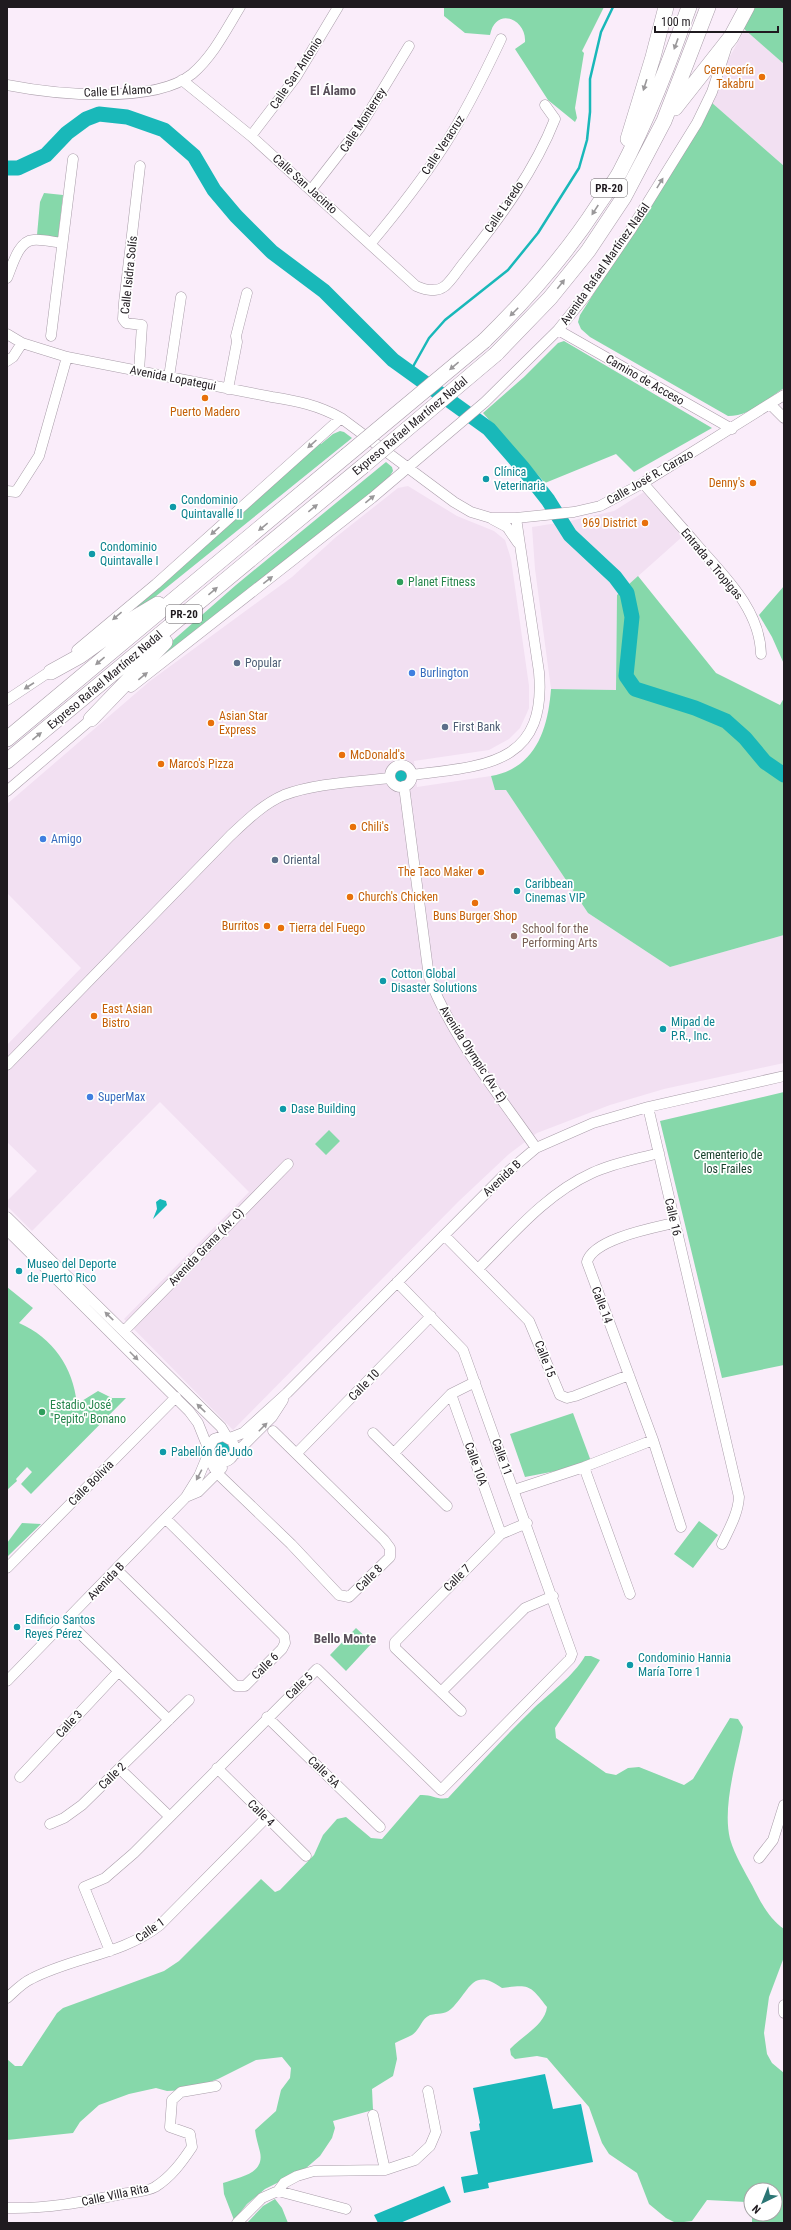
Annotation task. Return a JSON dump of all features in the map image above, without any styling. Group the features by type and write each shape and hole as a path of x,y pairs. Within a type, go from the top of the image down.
{"highway":[{"path":"619,173 666,7"},
{"name":"Expreso Rafael Martínez Nadal","path":"7,739 484,341 517,309 555,267 619,173 661,84 689,7"},
{"name":"Expreso Rafael Martínez Nadal","path":"7,761 496,354 550,298 588,251 624,197 664,121 708,7"},
{"path":"692,87 736,7"},
{"path":"664,121 731,36 747,7"},
{"path":"51,672 80,656 149,608 184,591"},
{"path":"91,719 169,638 195,606"}],"street":[{"name":"Calle El Álamo","path":"7,85 89,95 153,91 182,80 192,73 214,49 240,7"},
{"name":"Calle San Antonio","path":"251,136 296,77 338,7"},
{"name":"Avenida Rafael Martínez Nadal","path":"91,719 372,498 485,402 558,330 587,294 630,231 697,123 712,92 731,36"},
{"name":"Calle Veracruz","path":"371,243 413,192 444,146 475,94 501,39"},
{"name":"Calle Monterrey","path":"311,190 360,128 408,46"},
{"name":"Calle San Jacinto","path":"182,80 251,136 371,243 416,286 424,290"},
{"name":"Calle Laredo","path":"424,290 433,290 444,287 479,244 530,168 555,119 545,105"},
{"path":"51,336 73,159"},
{"name":"Calle Isidra Solís","path":"139,371 142,325 126,323 123,319 140,166"},
{"path":"7,278 19,251 29,241 34,240 62,243"},
{"path":"228,389 237,342 236,336 247,293"},
{"path":"169,377 182,297"},
{"name":"Camino de Acceso","path":"558,330 732,429"},
{"name":"Avenida Lopategui","path":"7,334 22,343 67,357 228,389 303,402 341,418"},
{"path":"7,361 13,357 22,343"},
{"path":"7,492 16,492 39,456 67,357"},
{"name":"Calle José R. Carazo","path":"341,418 462,508 491,518 516,518 574,512 600,506 643,483 732,429 784,395"},
{"path":"770,404 784,418"},
{"path":"7,700 51,672 156,584 341,418"},
{"name":"Entrada a Tropigas","path":"643,483 736,590 755,622 761,642 761,654"},
{"path":"491,518 507,527 520,546"},
{"path":"412,775 478,765 505,757 514,751 526,738 535,722 540,698 539,672 516,518"},
{"path":"7,791 91,719"},
{"path":"400,764 410,769 412,775 410,782 404,786 395,785 390,778 392,770 400,764"},
{"path":"7,1065 230,836 260,809 283,796 305,789 390,778"},
{"name":"Avenida Olympic (Av. E)","path":"404,786 428,977 437,1000 536,1148"},
{"name":"Avenida B","path":"228,1437 243,1433 287,1393 503,1176 536,1148 593,1123 648,1107 784,1076"},
{"name":"Calle 16","path":"648,1107 739,1498 732,1522 722,1544"},
{"path":"478,1269 538,1209 568,1186 592,1172 659,1153"},
{"name":"Avenida Grana (Av. C)","path":"124,1331 288,1164"},
{"path":"7,1217 221,1427 228,1437 235,1447 231,1457 221,1462 210,1452 214,1439 220,1436 228,1437"},
{"name":"Calle 14","path":"674,1223 622,1236 607,1243 588,1258 587,1262 654,1440 681,1527"},
{"name":"Calle 8","path":"7,1230 193,1415 210,1452 213,1466 217,1473 291,1544 339,1595 349,1597 390,1557 390,1548 384,1540 273,1431"},
{"name":"Calle 15","path":"444,1235 533,1327 560,1395 567,1398 576,1396 629,1375"},
{"name":"Calle 11","path":"397,1282 463,1350 553,1596 572,1654"},
{"name":"Calle 10","path":"297,1453 431,1316"},
{"path":"394,1453 451,1394 475,1382"},
{"name":"Avenida B","path":"186,1497 198,1492 272,1417 287,1393"},
{"name":"Calle 10A","path":"451,1394 501,1534"},
{"name":"Calle Bolivia","path":"7,1568 176,1397"},
{"path":"373,1433 447,1506"},
{"path":"514,1490 584,1467 654,1440"},
{"name":"Avenida B","path":"7,1681 117,1570 186,1497 199,1476 210,1452"},
{"path":"584,1467 630,1594"},
{"name":"Calle 6","path":"117,1570 236,1686 245,1686 282,1650 285,1643 284,1636 166,1519"},
{"name":"Calle 7","path":"441,1692 395,1648 395,1642 501,1534 527,1524"},
{"path":"461,1711 441,1692 525,1608 553,1596"},
{"path":"67,1621 169,1720"},
{"name":"Calle 5","path":"110,1951 84,1887 114,1872 267,1717 317,1669 441,1790 556,1674 572,1654"},
{"name":"Calle 3","path":"20,1776 118,1672"},
{"name":"Calle 2","path":"50,1824 74,1813 120,1770 189,1700"},
{"name":"Calle 5A","path":"267,1717 380,1827"},
{"name":"Calle 4","path":"216,1768 306,1856"},
{"path":"120,1770 169,1816"},
{"path":"759,1858 773,1840 784,1805"},
{"name":"Calle 1","path":"7,1998 30,1979 110,1951 146,1936 160,1925 266,1818"},
{"path":"784,2005 784,2012"},
{"name":"Calle Villa Rita","path":"7,2208 66,2206 154,2188 176,2169 192,2147 190,2134 170,2126 172,2100 181,2092 216,2086"},
{"path":"237,2223 262,2198 278,2191 284,2183 297,2176 314,2171 385,2170 415,2160 434,2140 436,2132 428,2091"},
{"path":"373,2115 385,2170"},
{"path":"278,2191 346,2209"}],"shaded area":[{"path":"745,29 784,64 784,166 711,102 722,71"},
{"path":"408,486 457,516 494,531 505,540 511,559 529,686 529,708 520,728 509,739 489,750 414,761 417,787 491,776 495,790 506,790 588,913 670,967 784,935 784,1063 664,1089 610,1105 537,1133 509,1154 459,1201 233,1430 124,1319 249,1192 160,1102 32,1231 7,1206 7,1201 37,1171 7,1142 7,1045 81,968 7,893 7,804 150,681 292,577 336,537 398,488"},
{"path":"644,492 682,537 617,595 616,690 551,689 535,569 532,527 570,521 614,511"}],"green space":[{"path":"444,7 604,7 582,51 584,53 575,108 577,118 575,122 548,100 515,49 525,42 521,27 516,22 504,18 498,20 493,26 490,35 465,33 444,16"},
{"path":"754,7 784,7 784,64 743,28"},
{"path":"711,102 784,166 784,388 751,410 728,416 590,337 581,329 578,322 580,315 680,158"},
{"path":"44,193 63,195 58,238 37,235 40,202"},
{"path":"564,341 712,428 634,472 616,454 545,483 483,413 524,377 558,343"},
{"path":"340,431 352,438 140,609 136,606 319,443 321,444 333,434"},
{"path":"386,462 392,467 393,471 385,484 156,661 153,658 236,585"},
{"path":"638,576 716,673 780,705 784,698 784,935 670,967 588,913 506,790 495,790 491,776 506,772 519,765 529,756 543,732 547,718 551,689 616,690 617,595"},
{"path":"784,586 784,664 772,637 759,615"},
{"name":"Cementerio de los Frailes","path":"784,1092 784,1365 722,1378 660,1121"},
{"path":"329,1130 340,1141 326,1155 315,1144"},
{"name":"Estadio José \"Pepito\" Bonano","path":"7,1287 33,1308 19,1323 42,1337 59,1355 71,1378 77,1404 98,1391 112,1398 126,1398 31,1494 21,1484 32,1472 27,1467 16,1479 17,1481 7,1490"},
{"path":"573,1413 592,1464 525,1477 510,1434"},
{"path":"699,1521 718,1535 693,1568 674,1554"},
{"path":"22,1523 41,1524 7,1557 7,1543"},
{"path":"356,1628 372,1643 346,1671 330,1655"},
{"path":"585,1656 591,1656 600,1660 555,1728 556,1738 606,1773 616,1775 628,1768 639,1767 684,1785 693,1779 730,1718 738,1719 743,1727 729,1798 728,1826 730,1839 737,1857 769,1915 784,1929 784,1957 769,1997 764,2033 767,2054 772,2063 784,2073 784,2223 752,2223 783,2222 783,2182 743,2182 743,2202 707,2200 692,2221 676,2223 666,2218 649,2204 637,2173 609,2154 602,2143 589,2107 547,2058 537,2056 515,2059 511,2055 510,2049 538,2025 547,2007 537,1994 529,1988 518,1986 502,1988 484,1979 478,1980 472,1984 451,2009 443,2013 430,2015 422,2022 415,2033 395,2043 397,2059 393,2076 372,2089 373,2110 333,2121 335,2128 332,2138 320,2156 305,2169 265,2189 247,2204 234,2220 224,2194 223,2183 249,2174 259,2165 261,2159 255,2130 276,2111 281,2090 290,2078 291,2068 282,2057 256,2060 218,2079 187,2090 167,2091 156,2088 129,2094 99,2105 80,2122 73,2133 7,2140 7,2059 15,2066 22,2066 57,2013 63,2008 164,1971 179,1961 261,1879 275,1892 280,1890 314,1855 323,1835 337,1819 346,1817 371,1838 382,1839 420,1795 448,1798 520,1722 580,1664"},
{"path":"275,2199 282,2208 288,2223 247,2223 263,2206"}],"water":[{"path":"401,767 407,769 409,775 407,781 401,783 395,781 393,775 395,769"},
{"path":"160,1199 166,1201 167,1205 153,1219 157,1209 156,1202"},
{"path":"223,1440 230,1445 230,1454 223,1459 215,1455 213,1446"},
{"path":"545,2074 553,2109 581,2104 593,2162 488,2183 489,2188 464,2193 461,2177 478,2174 470,2132 480,2130 473,2088"},
{"path":"444,2186 451,2202 400,2223 378,2223 374,2215"}],"waterway":[{"path":"410,372 429,338 445,320 508,270 538,233 579,168 587,140 590,112 590,79 601,32 613,7"},
{"path":"7,168 18,168 46,155 67,133 86,119 99,114 127,117 164,130 194,156 214,190 236,216 272,252 324,291 393,360 489,429 548,500 570,535 615,577 627,593 632,617 626,676 635,689 695,708 726,721 745,738 765,762 784,775"}],"place":[{"name":"Cervecería Takabru","path":"762,77"},
{"name":"Puerto Madero","path":"205,398"},
{"name":"Clínica Veterinaria","path":"486,479"},
{"name":"Denny's","path":"753,483"},
{"name":"Condominio Quintavalle II","path":"173,507"},
{"name":"969 District","path":"645,523"},
{"name":"Condominio Quintavalle I","path":"92,554"},
{"name":"Planet Fitness","path":"400,582"},
{"name":"Popular","path":"237,663"},
{"name":"Burlington","path":"412,673"},
{"name":"Asian Star Express","path":"211,723"},
{"name":"First Bank","path":"445,727"},
{"name":"McDonald's","path":"342,755"},
{"name":"Marco's Pizza","path":"161,764"},
{"name":"Chili's","path":"353,827"},
{"name":"Amigo","path":"43,839"},
{"name":"Oriental","path":"275,860"},
{"name":"The Taco Maker","path":"481,872"},
{"name":"Caribbean Cinemas VIP","path":"517,891"},
{"name":"Church's Chicken","path":"350,897"},
{"name":"Buns Burger Shop","path":"475,903"},
{"name":"Burritos","path":"267,926"},
{"name":"Tierra del Fuego","path":"281,928"},
{"name":"School for the Performing Arts","path":"514,936"},
{"name":"Cotton Global Disaster Solutions","path":"383,981"},
{"name":"East Asian Bistro","path":"94,1016"},
{"name":"Mipad de P.R., Inc.","path":"663,1029"},
{"name":"SuperMax","path":"90,1097"},
{"name":"Dase Building","path":"283,1109"},
{"name":"Museo del Deporte de Puerto Rico","path":"19,1271"},
{"name":"Estadio José \"Pepito\" Bonano","path":"42,1412"},
{"name":"Pabellón de Judo","path":"163,1452"},
{"name":"Edificio Santos Reyes Pérez","path":"17,1627"},
{"name":"Condominio Hannia María Torre 1","path":"630,1665"}],"district":[{"name":"El Álamo","path":"333,90"},
{"name":"Bello Monte","path":"345,1638"}]}
